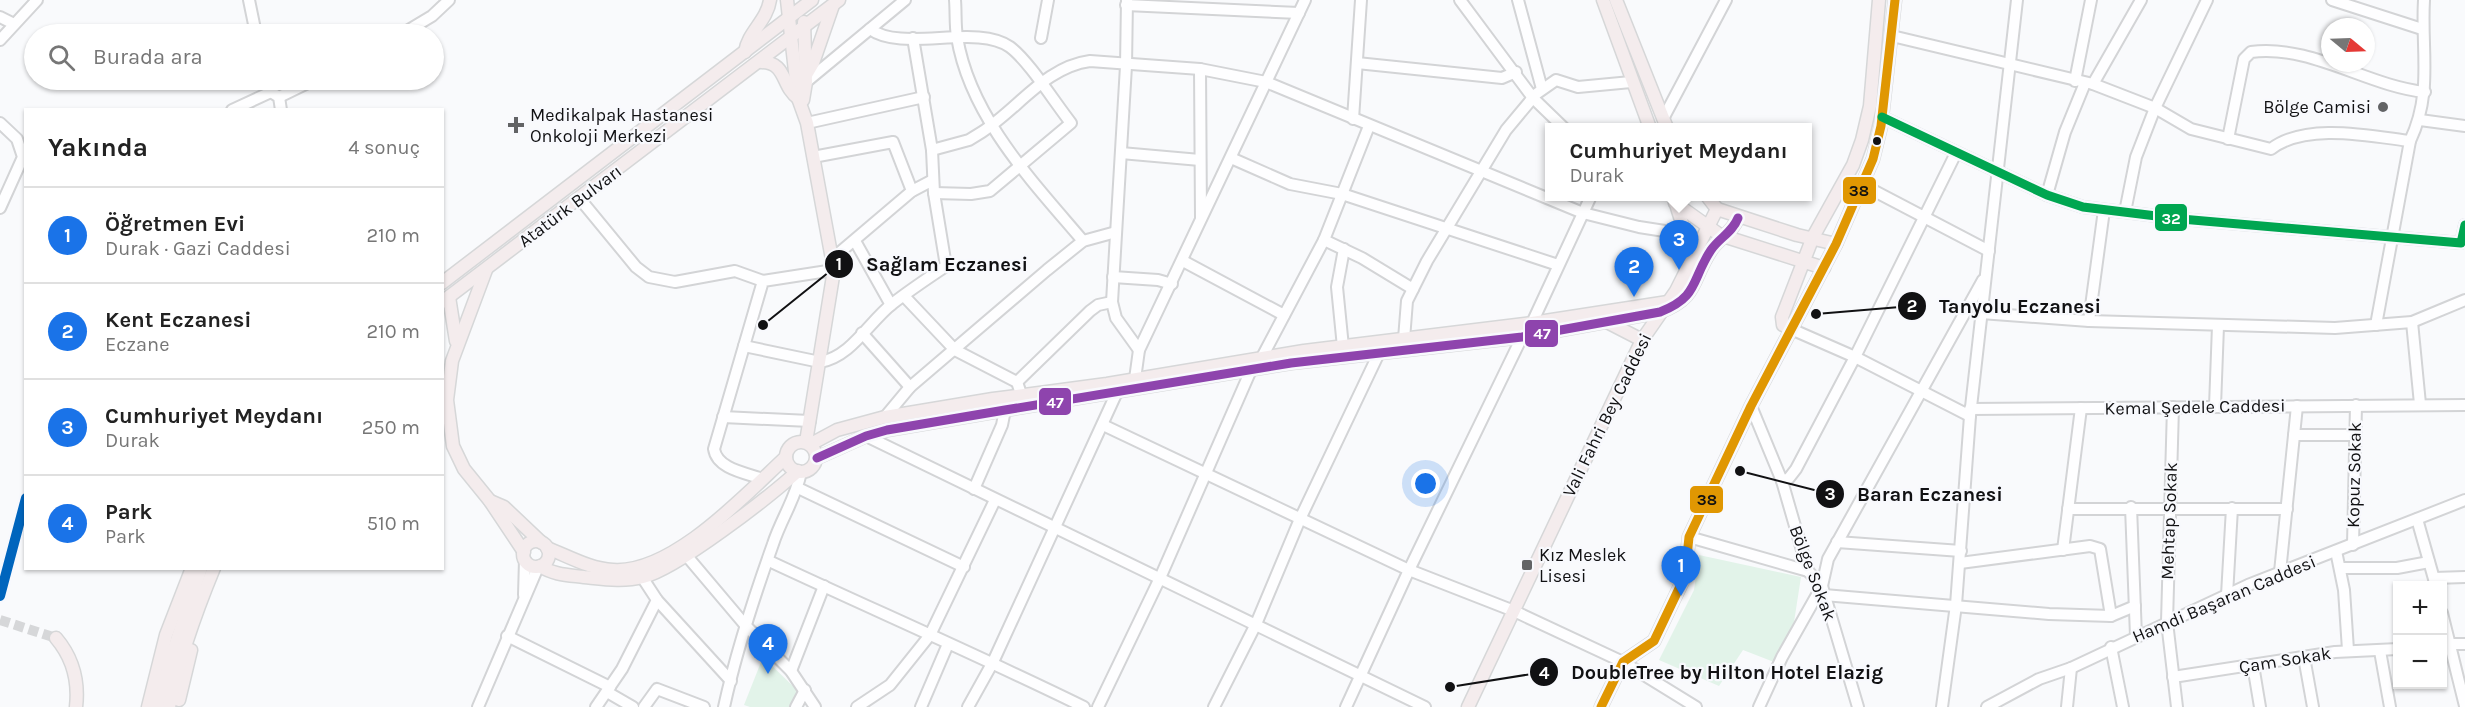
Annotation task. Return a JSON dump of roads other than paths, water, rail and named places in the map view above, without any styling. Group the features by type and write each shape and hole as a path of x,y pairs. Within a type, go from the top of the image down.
{"main road":[{"path":"745,53 748,41 767,15 770,0"},
{"path":"787,0 800,101 807,123 833,264 808,443 817,458"},
{"path":"1603,0 1631,82 1648,123"},
{"path":"1616,0 1666,122"},
{"path":"1791,329 1783,325 1782,317 1813,237 1853,165 1862,140 1870,106 1879,0"},
{"path":"1601,707 1623,662 1654,641 1685,576 1689,537 1751,406 1836,244 1873,159 1882,117 1894,0"},
{"path":"800,101 806,79 836,2"},
{"name":"Atatürk Bulvarı","path":"446,300 761,62 792,34 836,2"},
{"path":"804,3 806,79"},
{"name":"Atatürk Bulvarı","path":"444,281 745,53 804,3"},
{"path":"761,62 772,63 780,69 790,91 800,101"},
{"path":"1675,201 1692,255"},
{"path":"1676,201 1706,227 1726,237 1824,268"},
{"path":"1711,201 1717,209 1738,218 1797,236 1813,237 1836,244"},
{"name":"Vali Fahri Bey Caddesi","path":"1468,707 1642,340 1668,302 1717,209"},
{"path":"444,437 453,446 464,469 490,501 531,566 539,566 560,575 620,580 642,578 663,570 686,555 799,472 812,467 817,458 866,436 1005,410 1251,370 1522,337 1660,312 1676,306 1689,295 1711,250 1726,237 1738,218"},
{"path":"453,446 454,437 447,400 456,349 486,269"},
{"path":"446,300 456,349"},
{"path":"524,556 530,543 545,545 603,569 636,568 661,558 683,545 763,479 786,457 792,444 808,443 837,430 885,417 1021,394 1134,379 1343,346 1532,323 1668,302"},
{"path":"1610,322 1642,340"},
{"path":"444,361 456,349"},
{"path":"786,457 789,466 799,472"},
{"path":"490,501 504,507 545,545 548,560 539,566"},
{"path":"147,707 166,635 191,570"},
{"path":"159,707 169,664 200,570"},
{"path":"169,707 176,672 194,615 213,570"},
{"path":"177,707 197,632 220,570"},
{"path":"56,638 73,665 77,690 76,707"}],"street":[{"path":"0,40 37,0"},
{"path":"249,0 254,24"},
{"path":"419,24 432,16 449,0"},
{"path":"806,79 905,0"},
{"path":"955,0 957,37 974,92 992,126 1083,241"},
{"path":"1041,38 1048,0"},
{"path":"1134,379 1139,350 1184,261 1305,0"},
{"path":"1353,119 1361,0"},
{"path":"1460,0 1516,72 1533,98 1559,123"},
{"path":"1518,0 1542,89"},
{"path":"1666,122 1726,0"},
{"path":"1942,707 1960,563 1970,413 2017,0"},
{"path":"2084,83 2091,0"},
{"path":"2047,195 2065,132 2084,83 2141,0"},
{"path":"2125,212 2136,157 2155,108 2207,0"},
{"path":"2332,0 2422,29"},
{"path":"2376,325 2410,141 2421,120 2425,92 2422,29 2424,0"},
{"path":"1139,350 1116,318 1112,302 1126,66 1127,2 1299,13"},
{"path":"0,17 14,24"},
{"path":"870,29 885,37 957,37 1006,45 1014,51 1071,123 990,191 971,194 934,193"},
{"path":"1892,36 2084,83 2155,108 2191,129 2271,149 2279,142 2297,136 2344,133 2410,141"},
{"path":"744,346 820,362 831,361 843,353 891,305 946,266 934,193 932,150 913,38"},
{"path":"2228,139 2244,59 2251,52 2291,54 2397,87 2425,92"},
{"path":"932,150 969,140 992,126 1055,72 1076,63 1090,61 1126,66 1200,69 1266,82 1545,197"},
{"path":"1357,63 1502,78 1516,72"},
{"path":"1200,69 1201,221"},
{"path":"1404,339 1405,310 1413,289 1446,228 1506,130 1533,98 1556,80 1578,87 1631,82"},
{"path":"272,90 280,108"},
{"path":"237,108 286,90"},
{"path":"807,123 924,97"},
{"path":"1882,117 2047,195 2083,207 2392,235 2463,244 2465,225"},
{"path":"2421,120 2465,126"},
{"path":"0,123 17,139 23,157 0,208"},
{"path":"1261,359 1324,240 1369,126"},
{"path":"813,157 893,142 912,191"},
{"path":"1121,153 1200,160"},
{"path":"1782,481 1789,478 1796,469 1855,357 1956,153"},
{"path":"1231,158 1290,184 1342,194 1558,265"},
{"path":"580,199 636,267 649,277 675,282 735,271 763,281 833,264 855,241 912,191 933,180"},
{"path":"1861,184 1989,251"},
{"path":"1554,201 1583,213 1639,227 1684,234"},
{"path":"1346,707 1408,570 1522,337 1532,323 1589,201"},
{"path":"2089,321 2104,210"},
{"path":"885,417 910,387 1083,241 1116,232"},
{"path":"1324,240 1413,289"},
{"path":"855,241 891,305"},
{"path":"1343,346 1337,287 1344,249"},
{"path":"1184,261 1284,315"},
{"path":"1759,707 1782,657 1824,594 1828,559 1986,274"},
{"path":"1113,277 1158,280 1172,284"},
{"path":"763,281 714,449 718,461 763,479"},
{"path":"904,296 955,350 1017,382 1021,394"},
{"path":"1981,313 2089,321 2335,328 2412,322 2465,300"},
{"path":"1017,382 1090,311 1098,305 1112,302"},
{"path":"2412,322 2420,404"},
{"path":"2215,406 2217,326"},
{"path":"1791,329 1855,357 1970,413"},
{"path":"862,333 910,387"},
{"path":"1214,707 1257,624 1300,519 1379,353"},
{"path":"1098,707 1160,578 1251,370"},
{"path":"968,707 993,662 1056,530 1117,392"},
{"name":"Kopuz Sokak","path":"2353,545 2356,405"},
{"name":"Kemal Şedele Caddesi","path":"1970,413 2081,408 2465,405"},
{"name":"Bölge Sokak","path":"1751,406 1782,481 1808,571 1824,594 1858,707"},
{"path":"2280,572 2297,406"},
{"name":"Mehtap Sokak","path":"2173,407 2167,622 2177,707"},
{"path":"2063,550 2081,408"},
{"path":"974,489 1002,425 1005,410"},
{"path":"723,417 810,421"},
{"path":"1102,425 1408,570 1514,611 1623,662 1696,707"},
{"path":"2294,435 2355,435"},
{"path":"866,436 1425,707"},
{"path":"726,706 746,626 769,561 772,545 798,488 799,472"},
{"path":"798,488 964,567"},
{"path":"857,707 890,685 930,635 995,500"},
{"name":"Hamdi Başaran Caddesi","path":"1987,707 2039,680 2071,668 2111,647 2280,572 2465,500"},
{"path":"2131,507 2136,636"},
{"path":"2068,509 2169,507 2287,509"},
{"path":"2227,595 2232,508"},
{"path":"2417,519 2435,581"},
{"path":"1689,537 1808,571"},
{"path":"1837,542 1960,551"},
{"path":"1960,563 2090,546 2100,549 2111,616"},
{"path":"2336,551 2341,568 2348,650"},
{"path":"686,555 746,626 791,671 815,707"},
{"path":"524,556 524,599"},
{"path":"769,561 948,644 993,662 1084,707"},
{"path":"2341,568 2382,569 2429,562"},
{"path":"478,707 539,566"},
{"path":"2441,581 2465,577"},
{"path":"642,578 657,600 731,681"},
{"path":"791,671 824,586"},
{"path":"1824,594 2049,614 2111,616 2135,606"},
{"path":"596,707 622,669 657,600"},
{"path":"507,636 608,689 633,707"},
{"path":"921,707 948,644"},
{"path":"2447,644 2465,644"},
{"path":"2111,647 2123,707"},
{"path":"2447,647 2465,706"},
{"name":"Çam Sokak","path":"2173,676 2348,650 2393,649"},
{"path":"2380,651 2390,707"},
{"path":"2304,657 2313,707"},
{"path":"2253,664 2260,707"},
{"path":"2067,707 2071,668"},
{"path":"644,707 657,689 704,707"},
{"path":"796,707 805,690"}],"tunnel":[{"path":"0,620 56,638"}],"place":[{"name":"Bölge Camisi","path":"2383,107"},
{"name":"Medikalpak Hastanesi Onkoloji Merkezi","path":"516,125"},
{"name":"Cumhuriyet Meydanı","path":"1679,270"},
{"name":"Kent Eczanesi","path":"1634,297"},
{"name":"Tanyolu Eczanesi","path":"1816,314"},
{"name":"Sağlam Eczanesi","path":"763,325"},
{"name":"Baran Eczanesi","path":"1740,471"},
{"name":"Kız Meslek Lisesi","path":"1527,565"},
{"name":"Öğretmen Evi","path":"1681,596"},
{"name":"Park","path":"768,674"},
{"name":"DoubleTree by Hilton Hotel Elazig","path":"1450,687"}]}
